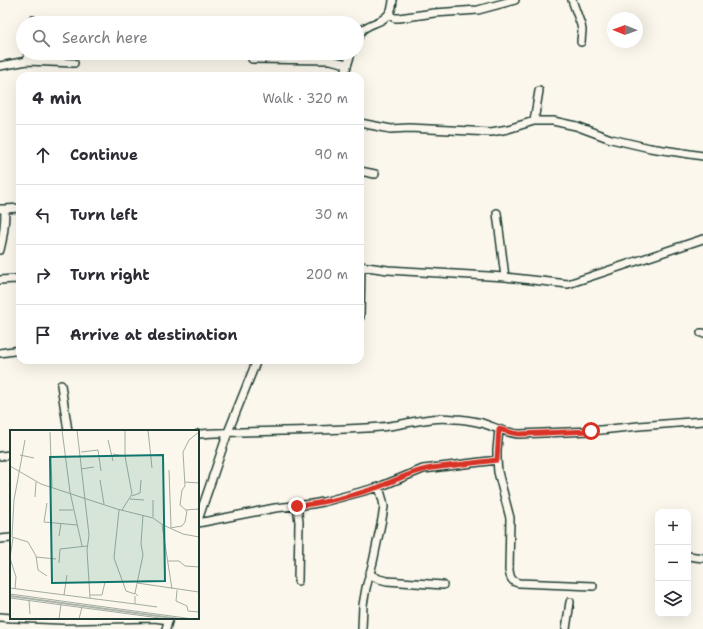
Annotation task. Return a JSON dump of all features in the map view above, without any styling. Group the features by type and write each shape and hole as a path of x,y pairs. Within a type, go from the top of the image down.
{"street":[{"path":"364,30 388,15 393,0"},
{"path":"388,15 395,18 400,18 434,13 471,11 515,0"},
{"path":"572,0 581,25 581,42"},
{"path":"330,60 347,64"},
{"path":"345,72 348,60"},
{"path":"0,66 27,62 74,63"},
{"path":"534,121 539,91"},
{"path":"364,124 391,129 409,128 491,132 508,129 534,121 553,121 576,126 611,139 650,148 703,156"},
{"path":"364,172 375,174"},
{"path":"0,250 4,237 5,226 2,209 16,208"},
{"path":"497,213 505,278"},
{"path":"364,266 388,270 568,284 703,239"},
{"path":"0,280 16,279"},
{"path":"0,353 16,351"},
{"path":"199,518 228,432 255,364"},
{"path":"61,385 68,430"},
{"path":"199,434 380,427 440,418 472,421 519,434 570,433 703,421"},
{"path":"499,429 497,460 498,472 510,518 509,570 512,580 519,583 593,586"},
{"path":"0,456 10,455"},
{"path":"199,521 275,508 323,502 379,487 423,469 497,460"},
{"path":"362,629 363,605 366,588 384,507 379,487"},
{"path":"297,506 299,522 298,581"},
{"path":"0,540 10,538"},
{"path":"691,556 703,558"},
{"path":"370,574 387,581 443,585"},
{"path":"566,629 570,602"},
{"path":"0,617 10,618"},
{"path":"38,619 108,619"},
{"path":"166,629 169,619"}],"route":[{"path":"297,506 323,502 379,487 423,469 497,460 499,429 519,434 591,431"}]}
